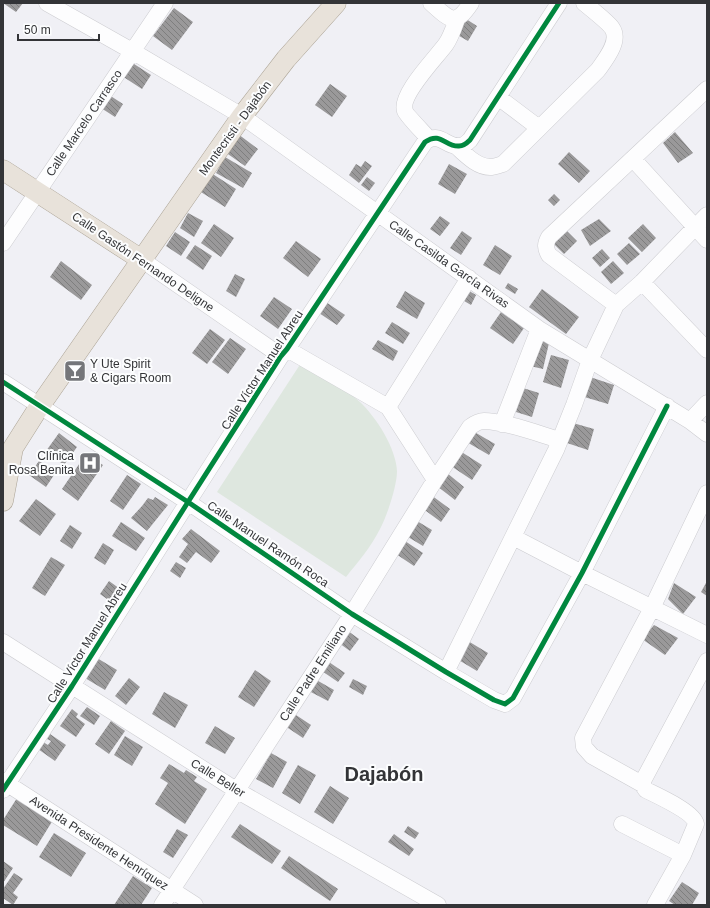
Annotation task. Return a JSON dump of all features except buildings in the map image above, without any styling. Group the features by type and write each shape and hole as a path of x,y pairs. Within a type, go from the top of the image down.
{"main road":[{"name":"Montecristi - Dajabón","path":"8,451 242,116 286,59 336,3"},
{"name":"Calle Gastón Fernando Deligne","path":"3,170 142,260"},
{"path":"3,501 8,451"}],"street":[{"name":"Calle Casilda García Rivas","path":"47,3 242,116 539,329 690,420 707,434"},
{"name":"Calle Marcelo Carrasco","path":"3,243 165,3"},
{"path":"431,3 445,15 450,18 457,19"},
{"path":"471,3 463,14 457,19 447,43 423,73 406,97 403,104 405,113 429,139 438,138 457,147 470,159 479,164 490,167 503,164 598,70 610,52 615,38 612,28 584,3"},
{"path":"457,147 470,140 559,3"},
{"path":"616,305 549,255 545,247 546,242 549,237 707,89"},
{"path":"498,97 539,128"},
{"name":"Calle Víctor Manuel Abreu","path":"4,785 72,686 284,352 424,142 429,139"},
{"path":"633,159 694,228 707,240"},
{"path":"446,672 556,450 590,360 616,305 642,282 707,215"},
{"name":"Calle Gastón Fernando Deligne","path":"142,260 284,352 388,407"},
{"path":"435,480 388,407 469,278"},
{"path":"642,282 707,350"},
{"path":"539,329 502,424 560,440"},
{"name":"Calle Manuel Ramón Roca","path":"3,382 188,502 352,614 446,672 494,700 505,704 513,698 582,573"},
{"path":"690,420 707,403"},
{"path":"582,573 667,406"},
{"name":"Calle Padre Emiliano","path":"162,905 352,614 435,480 470,427 484,421 502,424"},
{"path":"655,905 683,855 696,824 695,819 689,814 646,790 642,784 592,756 584,747 583,738 652,608 707,493"},
{"path":"513,537 707,635"},
{"name":"Calle Beller","path":"3,642 236,790 438,905"},
{"path":"642,784 707,661"},
{"name":"Avenida Presidente Henríquez","path":"4,785 195,905"},
{"path":"622,824 683,855"}],"shaded area":[{"path":"301,363 332,381 366,408 378,424 389,443 396,462 397,477 391,501 383,523 360,560 346,577 217,492"}],"cycle path":[{"path":"3,790 72,686 281,356 425,142 435,138 454,146 459,146 470,140 559,3"},
{"path":"3,382 188,502 352,614 446,672 494,700 505,704 513,698 582,573 667,406"}],"place":[{"name":"Y Ute Spirit & Cigars Room","path":"75,371"},
{"name":"Clínica Rosa Benita","path":"90,463"}],"district":[{"name":"Dajabón","path":"384,774"}]}
